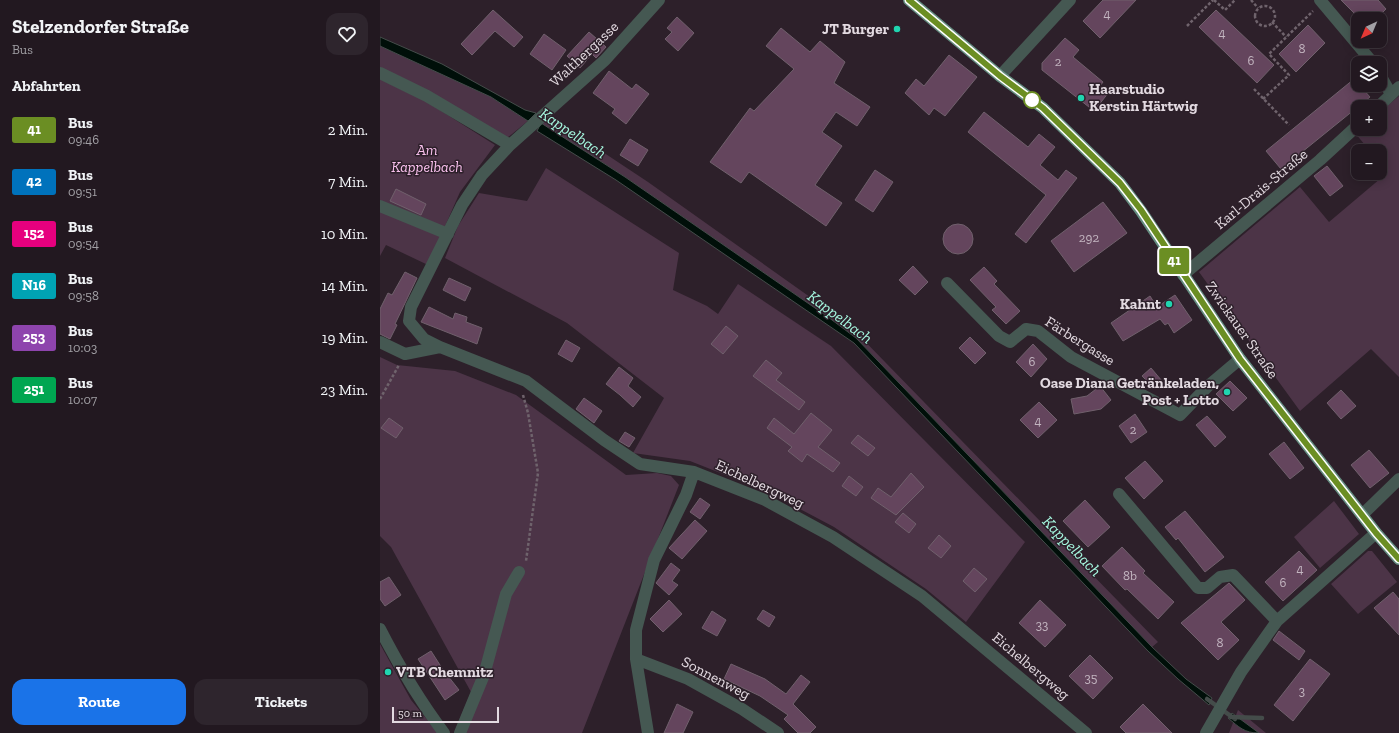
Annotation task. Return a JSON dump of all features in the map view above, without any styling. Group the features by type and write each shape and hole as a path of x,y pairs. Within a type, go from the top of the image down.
{"main road":[{"name":"Zwickauer Straße","path":"909,0 1000,76 1043,108 1120,183 1141,210 1240,359 1376,533 1399,559"}],"street":[{"name":"Walthergasse","path":"411,307 466,199 482,175 510,145 543,114 605,60 659,0"},
{"path":"1000,76 1070,0"},
{"path":"1321,1 1367,56"},
{"path":"380,73 427,96 510,145"},
{"path":"1385,100 1395,91 1387,82"},
{"name":"Karl-Drais-Straße","path":"1183,274 1320,160 1351,132"},
{"path":"380,206 448,234"},
{"name":"Färbergasse","path":"947,284 999,336 1010,342 1026,329 1038,331 1071,357 1180,416 1208,386 1240,359"},
{"name":"Eichelbergweg","path":"411,307 409,321 414,329 424,339 440,347 526,381 604,440 640,464 694,472 772,504 833,537 922,596 1086,733"},
{"path":"380,342 405,354 440,347"},
{"path":"648,733 636,659 636,630 654,560 686,495 694,472"},
{"path":"1362,515 1399,479"},
{"path":"1119,494 1198,588 1207,588 1220,577 1233,575 1277,621"},
{"path":"1208,729 1228,692 1277,621 1376,533"},
{"path":"460,733 484,675 506,594 519,572"},
{"path":"380,629 403,673 428,712 444,733"},
{"name":"Sonnenweg","path":"636,659 688,679 742,709 778,733"}],"path":[{"path":"1187,26 1214,0 1225,10 1235,0"},
{"path":"1251,0 1258,8"},
{"path":"1263,99 1290,75 1269,54 1321,1"},
{"path":"1264,5 1273,10 1275,16 1272,22 1266,26 1257,23 1254,13 1258,8 1264,5"},
{"path":"1272,22 1286,37"},
{"path":"1254,90 1289,125"},
{"path":"380,399 405,354"},
{"path":"519,572 526,560 538,473 528,413 522,390 528,395"}],"green space":[{"path":"380,46 491,97 528,121 507,138 380,70"},
{"name":"Am Kappelbach","path":"380,79 427,102 495,145 460,192 428,265 386,245 380,256"},
{"path":"1399,96 1399,377 1371,349 1300,411 1199,272 1300,187 1329,222 1379,180 1387,180 1387,144 1364,144 1358,136 1387,136 1387,106"},
{"path":"545,119 559,123 648,182 848,324 1158,642 1152,647 856,338 828,317 625,177 541,123"},
{"path":"546,168 679,253 673,290 707,306 718,314 738,284 831,346 1025,542 966,622 926,589 834,527 766,491 690,461 633,453 664,398 567,323 445,258 458,226 479,193 527,201"},
{"path":"380,357 397,365 455,371 516,395 626,475 657,473 671,476 679,485 582,733 454,733 471,692 391,547 380,536"},
{"path":"1334,501 1359,534 1320,568 1294,537"},
{"path":"1368,551 1372,551 1397,582 1358,614 1331,584"},
{"name":"VTB Chemnitz","path":"380,644 411,700 438,733 380,733"},
{"path":"1238,710 1266,733 1229,733"}],"shaded area":[{"path":"380,37 442,64 525,110 536,113 528,121 491,97 380,46"},
{"path":"541,123 625,177 828,317 856,338 1152,647 1186,679 1212,698 1209,705 1148,651 854,343 616,180 537,131"},
{"path":"1232,713 1259,733 1249,732 1239,727 1228,718"}],"building":[{"path":"1103,0 1136,0 1100,38 1083,21"},
{"path":"1341,0 1378,0 1386,9 1383,12 1353,12"},
{"path":"493,10 523,37 514,47 495,31 472,55 461,44"},
{"path":"1216,10 1274,65 1257,83 1199,27"},
{"path":"677,17 694,33 678,51 665,39 672,32 667,28"},
{"path":"1308,25 1325,43 1296,72 1279,54"},
{"path":"781,28 810,52 820,41 845,62 834,83 870,107 857,126 836,112 822,132 842,146 815,185 842,203 826,226 749,172 741,183 710,162 750,108 754,111 794,69 766,46"},
{"path":"589,32 606,47 596,58 592,54 580,68 567,56"},
{"path":"544,34 566,50 552,70 530,54"},
{"path":"1065,38 1079,50 1073,57 1103,82 1100,86 1109,92 1094,111 1042,70 1042,63"},
{"path":"949,55 977,77 945,116 934,108 929,115 905,93 916,79 924,86"},
{"path":"609,71 632,89 636,84 649,94 626,124 612,113 615,109 593,93"},
{"path":"1351,81 1351,92 1366,92 1370,97 1366,100 1351,100 1351,112 1281,169 1266,151"},
{"path":"984,112 1028,147 1039,134 1055,147 1040,165 1058,180 1066,170 1077,178 1026,243 1015,234 1046,195 968,132"},
{"path":"630,139 648,150 638,166 620,155"},
{"path":"1327,166 1343,186 1330,196 1314,176"},
{"path":"875,170 893,182 873,212 855,200"},
{"path":"396,189 426,204 421,215 390,201"},
{"path":"1103,202 1127,233 1074,272 1051,241"},
{"path":"958,224 969,228 973,239 969,250 958,254 947,250 943,239 947,228"},
{"path":"913,266 928,282 915,295 899,280"},
{"path":"984,267 997,281 994,284 1020,311 1006,324 992,310 996,307 970,280"},
{"path":"405,272 417,278 395,324 397,325 390,339 380,334 380,309 388,293 392,295"},
{"path":"449,278 471,288 465,301 443,290"},
{"path":"1175,295 1192,320 1174,333 1168,323 1165,325 1160,319 1123,341 1111,323 1150,296 1157,307"},
{"path":"429,307 453,319 455,313 467,317 466,322 482,328 477,344 421,322"},
{"path":"726,326 738,336 723,354 711,344"},
{"path":"970,337 986,353 975,364 959,348"},
{"path":"566,340 580,348 572,362 558,354"},
{"path":"1033,344 1047,359 1031,377 1016,362"},
{"path":"766,360 782,373 776,380 805,402 799,410 753,376"},
{"path":"619,367 633,378 628,386 641,397 633,407 606,384"},
{"path":"1151,368 1162,381 1154,388 1142,376"},
{"path":"1230,381 1247,398 1233,411 1216,394"},
{"path":"1100,386 1111,400 1101,409 1074,414 1071,399 1087,396"},
{"path":"1341,390 1356,406 1341,419 1327,403"},
{"path":"584,398 602,411 594,423 576,409"},
{"path":"1039,402 1057,420 1038,438 1020,420"},
{"path":"811,413 832,430 818,447 840,463 833,472 807,454 802,462 788,451 792,447 767,428 774,418 794,434"},
{"path":"1135,414 1147,432 1131,443 1119,426"},
{"path":"1207,416 1226,437 1215,447 1196,425"},
{"path":"389,418 403,428 396,438 381,428"},
{"path":"625,432 635,438 629,447 619,441"},
{"path":"858,435 875,448 868,456 851,443"},
{"path":"1284,442 1304,468 1290,479 1269,454"},
{"path":"1369,450 1389,473 1370,488 1351,465"},
{"path":"1145,461 1163,481 1144,499 1125,478"},
{"path":"911,473 924,487 896,515 871,498 878,488 891,497"},
{"path":"849,476 863,487 856,496 842,486"},
{"path":"700,498 710,505 700,519 690,512"},
{"path":"1085,500 1110,527 1088,547 1063,521"},
{"path":"1185,511 1224,557 1205,572 1178,538 1176,540 1165,527"},
{"path":"903,513 916,524 909,533 895,522"},
{"path":"695,520 707,531 682,559 669,548"},
{"path":"939,535 951,546 941,558 928,548"},
{"path":"1122,547 1145,571 1143,573 1174,602 1158,619 1127,589 1125,590 1102,566"},
{"path":"1299,551 1317,570 1283,601 1265,582"},
{"path":"671,563 680,570 672,581 678,585 669,595 656,583"},
{"path":"974,568 987,579 975,592 963,581"},
{"path":"389,577 401,595 385,606 380,599 380,582"},
{"path":"1229,583 1245,600 1221,622 1239,640 1218,660 1181,623"},
{"path":"1393,592 1399,599 1399,635 1374,608"},
{"path":"669,600 682,614 663,632 650,619"},
{"path":"1040,600 1066,625 1045,647 1019,623"},
{"path":"763,610 775,617 769,627 757,619"},
{"path":"712,611 726,620 717,636 702,628"},
{"path":"1279,631 1305,651 1299,660 1273,640"},
{"path":"431,651 447,676 459,690 445,700 418,659"},
{"path":"1090,655 1113,678 1093,699 1069,676"},
{"path":"1310,659 1330,674 1293,721 1274,705"},
{"path":"731,664 765,679 786,694 801,675 810,682 793,704 816,727 810,733 798,733 784,719 788,715 760,696 724,679"},
{"path":"677,704 693,712 683,733 664,733"},
{"path":"1143,704 1172,733 1126,733 1120,727"}],"waterway":[{"name":"Kappelbach","path":"1207,699 1235,719"},
{"path":"1231,717 1262,718"}],"bus line":[{"name":"41","path":"909,0 1000,76 1043,108 1120,183 1141,210 1240,359 1376,533 1399,559"}],"place":[{"name":"JT Burger","path":"897,29"},
{"name":"Haarstudio Kerstin Härtwig","path":"1081,98"},
{"name":"Kahnt","path":"1169,304"},
{"name":"Oase Diana Getränkeladen, Post + Lotto","path":"1227,392"},
{"name":"VTB Chemnitz","path":"388,672"}]}
